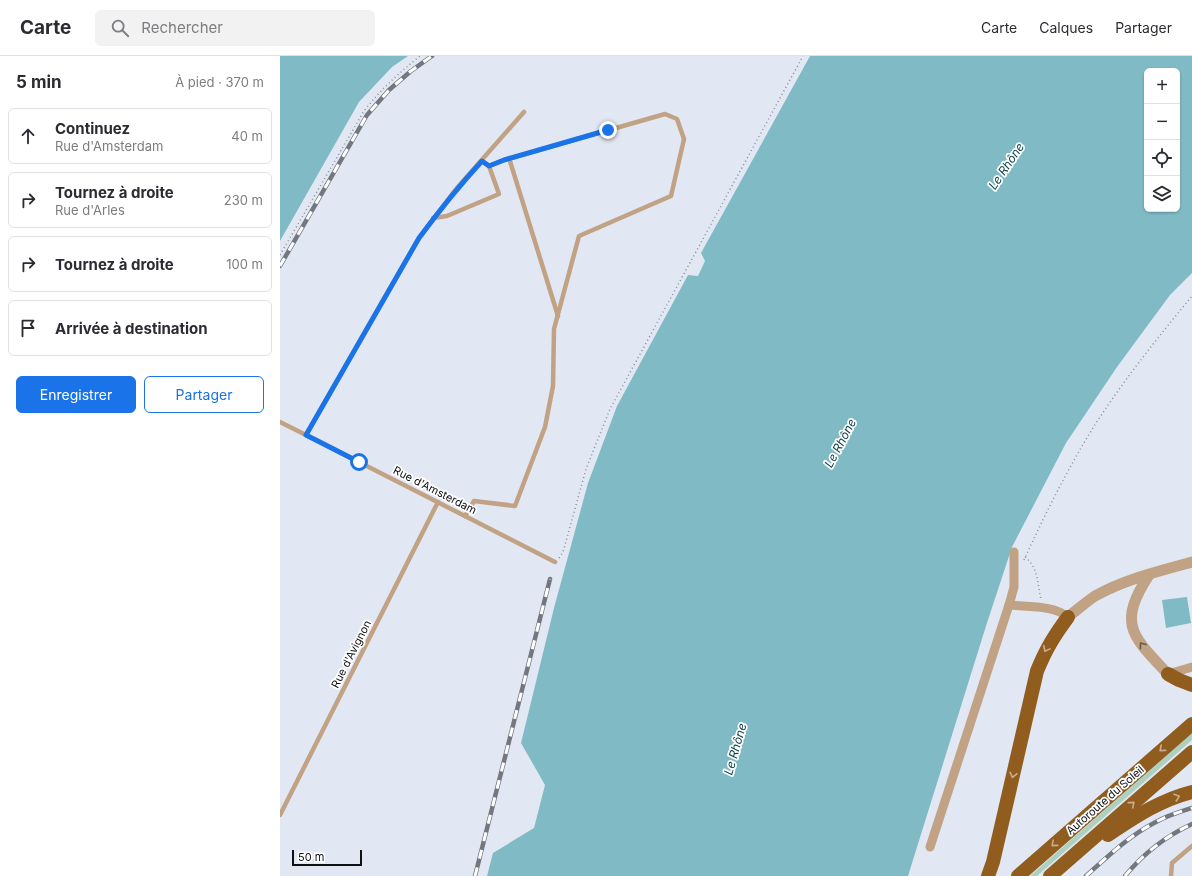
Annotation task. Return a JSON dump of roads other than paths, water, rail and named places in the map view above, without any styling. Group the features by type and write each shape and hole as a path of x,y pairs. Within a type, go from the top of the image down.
{"highway":[{"path":"988,876 993,862 1037,671 1043,655 1053,637 1068,617"},
{"path":"1168,674 1192,685"},
{"name":"Autoroute du Soleil","path":"1018,876 1192,724"},
{"name":"Autoroute du Soleil","path":"1055,872 1192,752"},
{"path":"1055,872 1148,809 1192,792"}],"street":[{"path":"930,847 1009,605 1014,586 1014,552"},
{"path":"1009,605 1044,608 1062,613 1068,617 1082,605 1110,588 1149,574 1192,562"},
{"path":"1149,574 1140,588 1134,602 1131,621 1134,632 1146,651 1168,674 1192,666"}],"lane":[{"path":"306,435 419,238 456,189 524,112"},
{"path":"465,516 474,501 515,506 545,427 553,386 554,329 579,236 670,196 684,139 677,119 665,114 510,158 489,166"},
{"path":"510,158 558,316"},
{"path":"434,218 447,216 499,194 489,166 482,161"},
{"name":"Rue d'Amsterdam","path":"280,422 555,562"},
{"name":"Rue d'Avignon","path":"280,815 438,502"},
{"path":"1171,876 1172,863 1192,846"}],"water":[{"path":"280,56 408,56 392,67 359,102 280,241"},
{"name":"Le Rhône","path":"810,56 1192,56 1192,273 1170,295 1117,367 1066,443 1012,547 908,876 487,876 493,853 534,828 545,785 521,743 554,608 588,483 617,406 688,275 698,276 705,261 701,253"},
{"path":"1187,597 1191,623 1166,628 1162,600"}],"railway":[{"path":"280,266 367,115 389,90 411,71 432,56"},
{"path":"475,876 550,579"},
{"path":"1086,876 1118,847 1145,828 1168,816 1192,808"},
{"path":"1125,876 1139,860 1156,846 1173,834 1192,824"}]}
